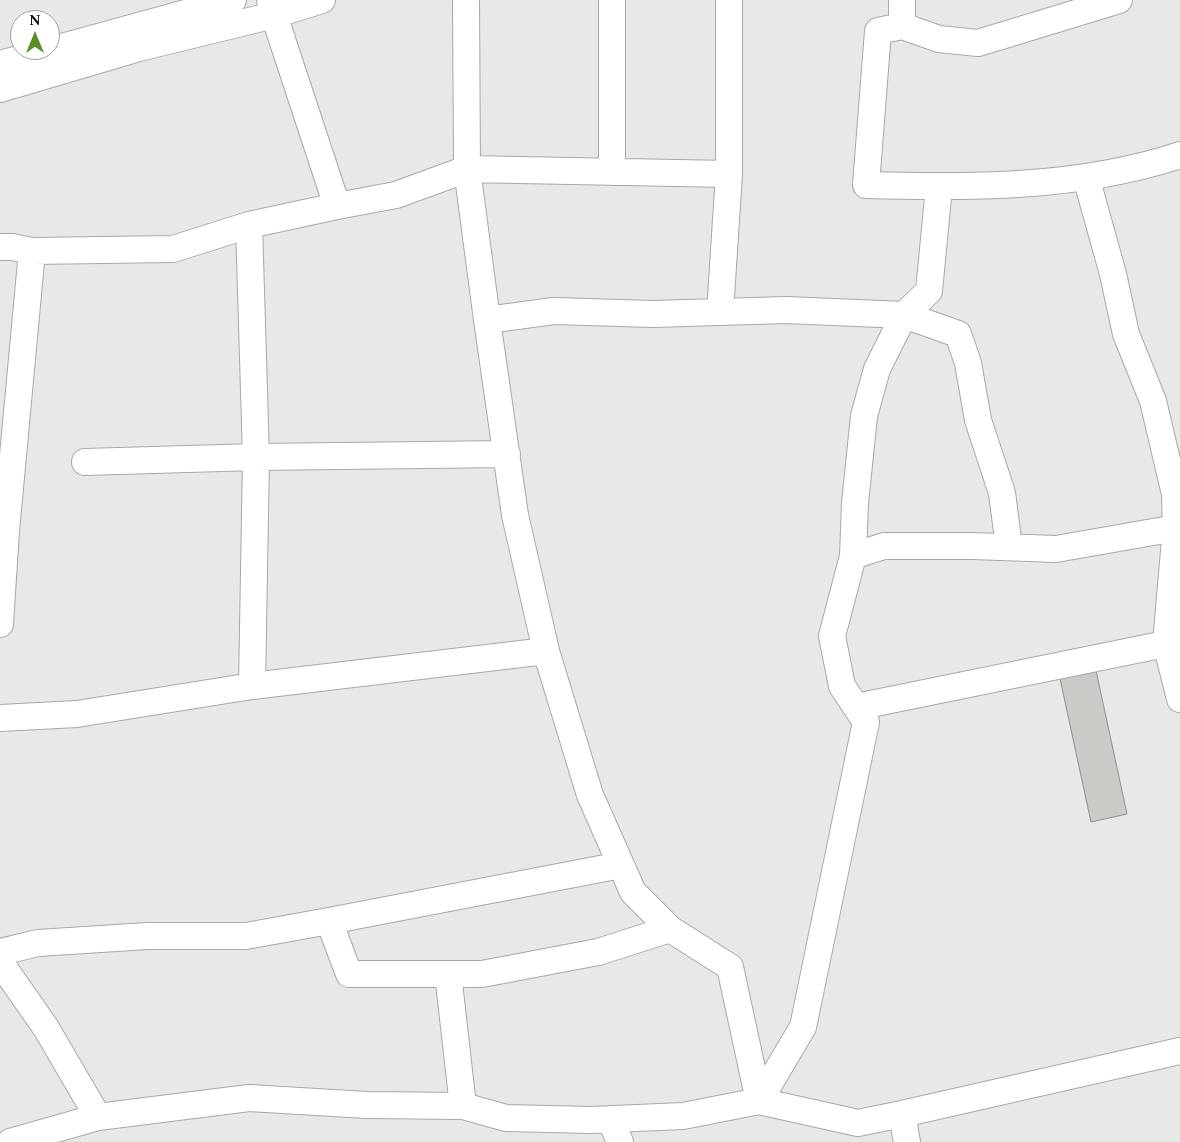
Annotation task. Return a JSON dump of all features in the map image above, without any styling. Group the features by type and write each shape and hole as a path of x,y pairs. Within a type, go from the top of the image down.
{"street":[{"path":"0,64 233,0"},
{"path":"0,89 272,8 322,0"},
{"path":"466,0 467,169 515,515 546,651 590,795 633,892 670,930 730,967 759,1101"},
{"path":"612,0 612,172"},
{"path":"720,312 729,174 729,0"},
{"path":"902,0 902,26"},
{"path":"1119,0 978,43 939,39 902,26 878,31 866,185 939,187 1047,182 1086,177 1180,155"},
{"path":"272,8 337,206"},
{"path":"0,247 32,251 172,249 248,225 396,195 467,169 729,174"},
{"path":"1086,177 1113,274 1126,334 1153,401 1175,494 1178,528 1173,642 1180,699"},
{"path":"759,1101 803,1027 866,722 842,686 832,636 853,556 855,503 864,416 876,369 904,316 929,291 939,187"},
{"path":"248,225 256,457 252,686"},
{"path":"0,624 6,531 32,251"},
{"path":"487,320 554,311 653,314 786,310 904,316 958,334 968,363 978,420 1002,493 1009,547"},
{"path":"85,462 256,457 507,454"},
{"path":"853,556 884,546 1056,548 1178,528"},
{"path":"856,707 1173,642"},
{"path":"0,718 77,714 252,686 546,651"},
{"path":"0,952 38,943 148,936 246,936 621,865"},
{"path":"329,920 349,974 482,974 598,952 670,930"},
{"path":"0,962 46,1028 98,1117"},
{"path":"448,974 463,1106"},
{"path":"10,1142 98,1117 248,1098 367,1104 463,1106 506,1118 615,1131 759,1101 858,1123 1180,1051"},
{"path":"902,1114 907,1142"}],"building":[{"path":"1095,666 1127,814 1091,822 1059,674"}]}
